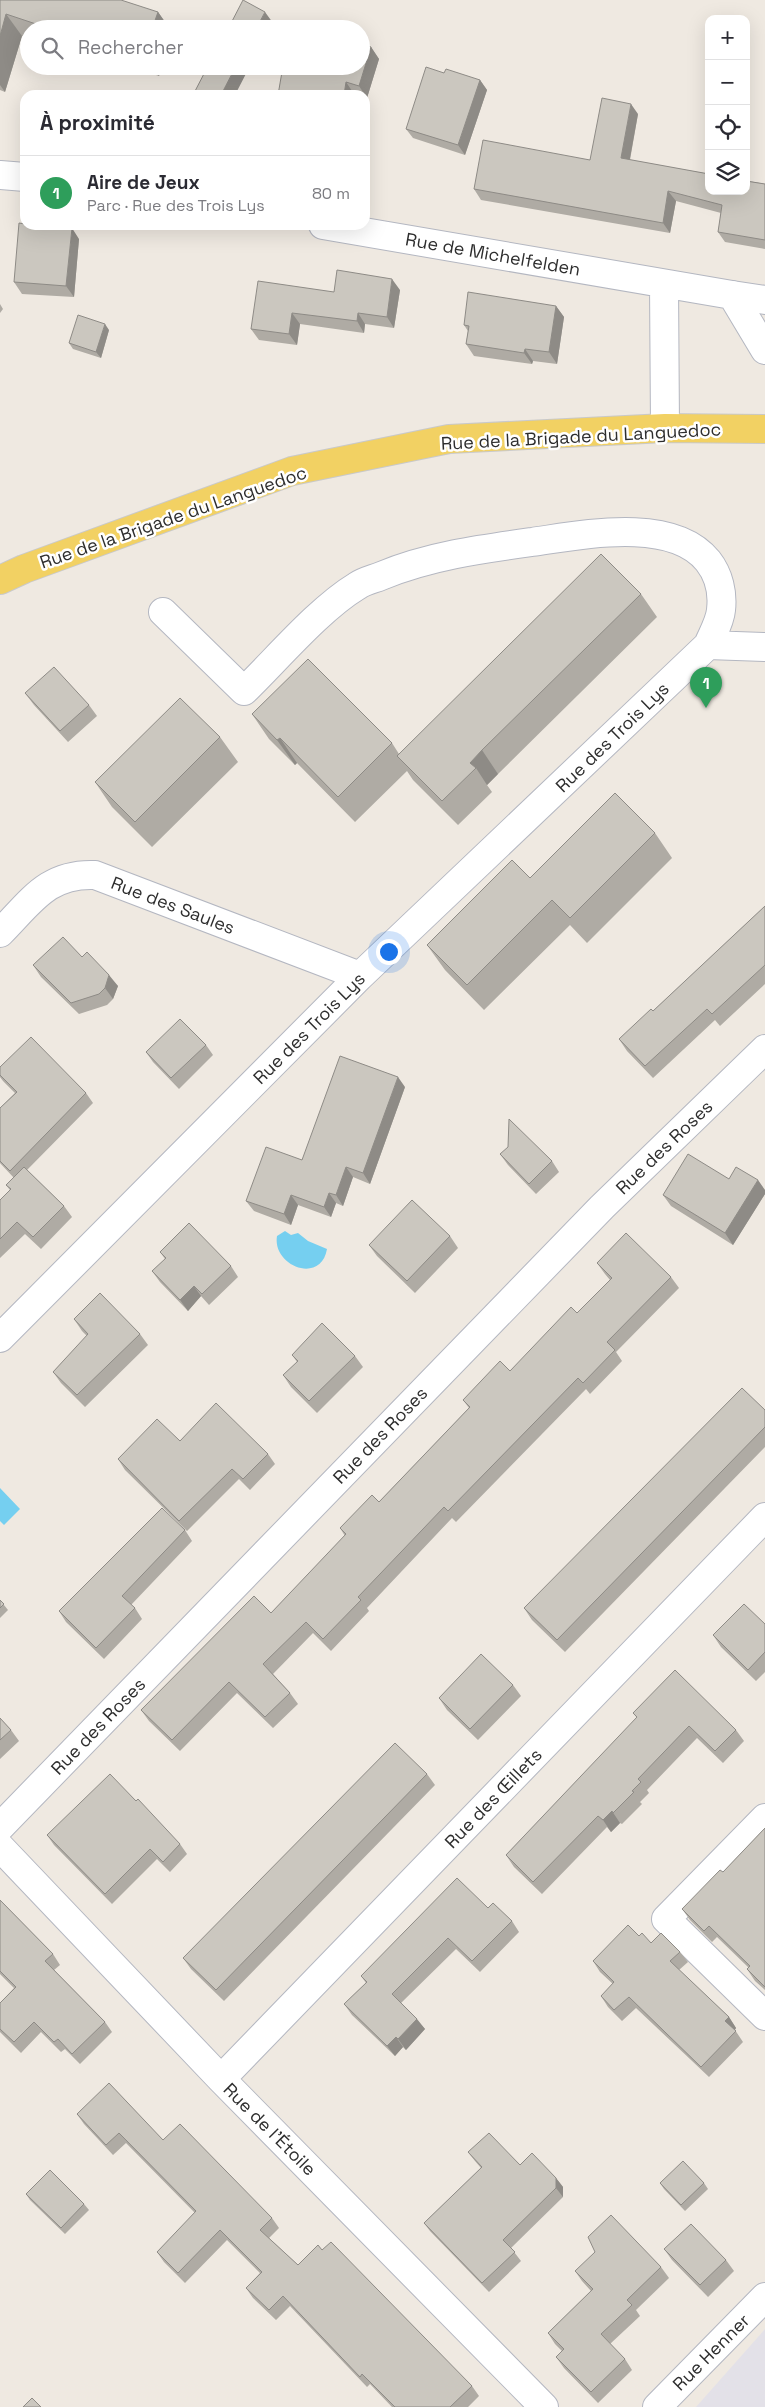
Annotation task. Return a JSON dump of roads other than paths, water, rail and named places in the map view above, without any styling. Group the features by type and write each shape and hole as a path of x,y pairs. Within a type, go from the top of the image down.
{"main road":[{"name":"Rue de la Brigade du Languedoc","path":"0,580 24,569 292,471 449,439 666,428 765,429"}],"street":[{"path":"0,175 20,177"},
{"name":"Rue de Michelfelden","path":"352,230 732,295"},
{"path":"664,284 666,428"},
{"path":"732,295 765,300"},
{"path":"732,295 765,350"},
{"name":"Rue des Trois Lys","path":"0,1338 360,976 708,646 721,612 722,591 714,569 699,550 678,539 646,533 599,533 478,549 403,567 358,585 328,608 244,691 163,612"},
{"path":"708,646 765,647"},
{"name":"Rue des Saules","path":"0,933 47,887 63,878 79,874 95,875 360,976"},
{"name":"Rue des Roses","path":"0,1826 602,1207 765,1049"},
{"name":"Rue des Œillets","path":"221,2078 765,1517"},
{"path":"765,1818 666,1919 765,2016"},
{"name":"Rue de l'Étoile","path":"0,1847 221,2078 544,2407"},
{"name":"Rue Henner","path":"657,2407 765,2297"}],"water":[{"path":"285,1231 291,1235 298,1233 308,1241 327,1249 323,1260 316,1266 307,1269 289,1263 277,1247 277,1236"},
{"path":"0,1488 20,1509 4,1525 0,1521"}],"place":[{"name":"Aire de Jeux","path":"706,708"}]}
